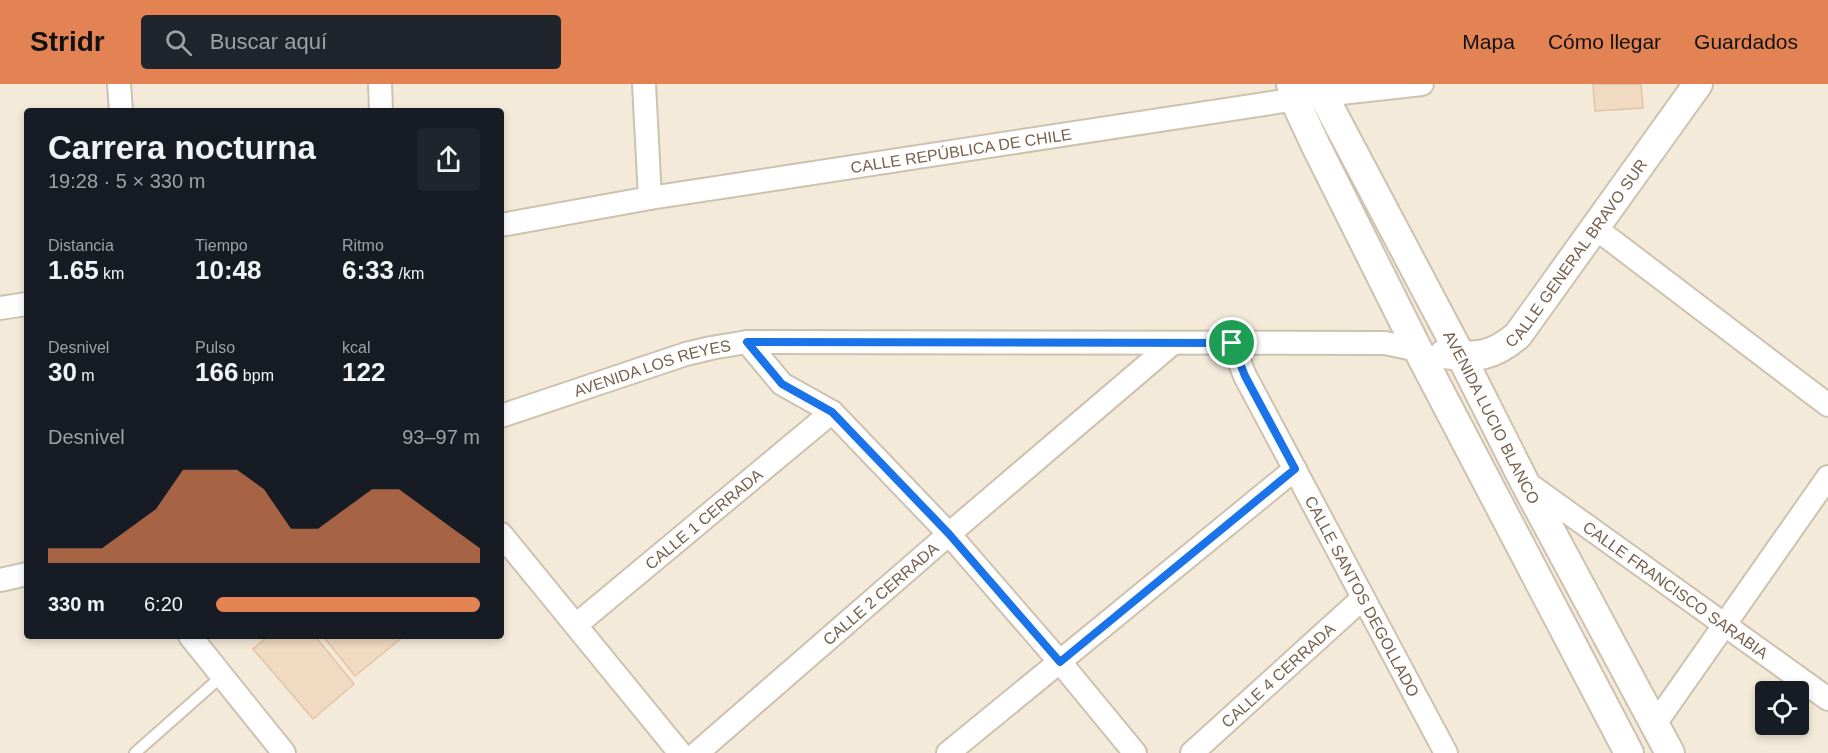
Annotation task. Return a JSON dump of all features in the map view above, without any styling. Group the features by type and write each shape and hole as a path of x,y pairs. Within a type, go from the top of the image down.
{"street":[{"path":"119,84 121,108"},
{"path":"380,84 381,108"},
{"path":"644,84 650,198"},
{"name":"CALLE REPÚBLICA DE CHILE","path":"504,224 650,198 1305,91 1422,84"},
{"name":"CALLE GENERAL BRAVO SUR","path":"1418,350 1476,356 1492,353 1506,346 1518,335 1698,84"},
{"name":"AVENIDA LUCIO BLANCO","path":"1305,91 1418,350 1629,753"},
{"name":"AVENIDA LUCIO BLANCO","path":"1305,91 1461,356 1524,481 1670,753"},
{"path":"1594,227 1828,405"},
{"path":"0,308 24,304"},
{"path":"747,342 782,384 832,412 949,534 1135,753"},
{"name":"AVENIDA LOS REYES","path":"504,415 686,354 747,342 1385,343 1418,350"},
{"name":"CALLE 2 CERRADA","path":"697,753 1173,343"},
{"name":"CALLE SANTOS DEGOLLADO","path":"1232,343 1245,376 1446,753"},
{"name":"CALLE 1 CERRADA","path":"576,625 832,412"},
{"path":"948,753 1295,469"},
{"path":"1654,724 1828,477"},
{"name":"CALLE FRANCISCO SARABIA","path":"1524,481 1828,699"},
{"path":"504,538 680,753"},
{"path":"0,580 24,575"},
{"name":"CALLE 4 CERRADA","path":"1192,753 1364,598"},
{"path":"191,639 284,753"}],"lane":[{"path":"135,753 222,676"}],"shaded area":[{"path":"0,84 1828,84 1828,753 0,753"}],"building":[{"path":"1593,84 1641,84 1643,108 1595,111"},
{"path":"265,639 317,639 354,684 313,719 253,649"},
{"path":"325,639 400,639 355,676"}],"route":[{"path":"747,342 795,342 1232,343 1245,376 1295,469 1060,662 949,534 832,412 782,384 747,342"}]}
